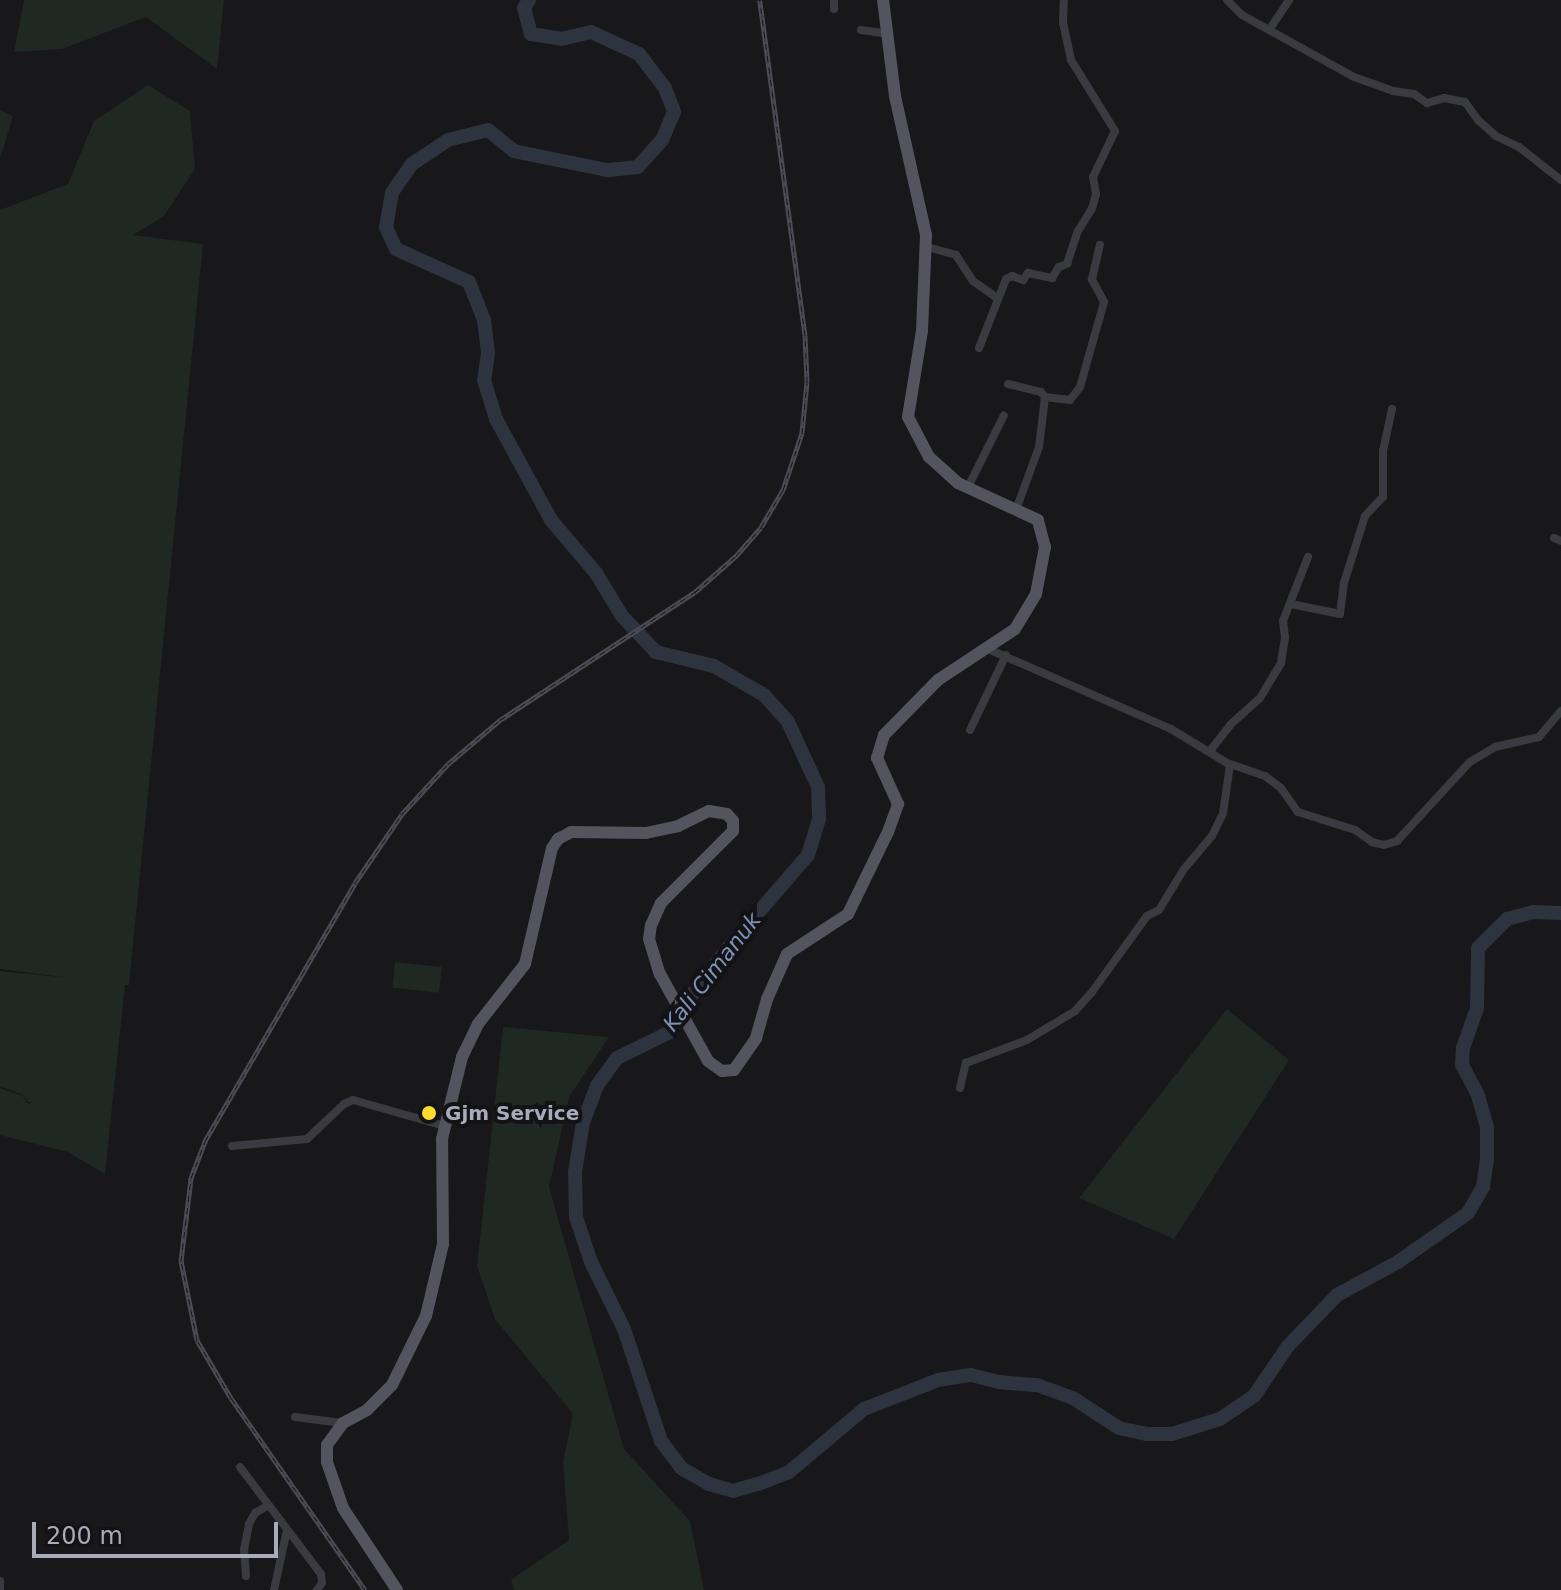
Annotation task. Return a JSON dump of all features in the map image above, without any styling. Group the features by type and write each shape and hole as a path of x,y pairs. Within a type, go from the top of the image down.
{"main road":[{"path":"397,1590 352,1527 327,1462 327,1445 343,1423 367,1410 392,1385 426,1316 443,1244 440,1173 445,1126 466,1043 528,957 546,867 558,839 583,831 657,831 678,826 709,811 721,811 733,821 733,831 675,888 654,917 649,939 660,974 689,1026 714,1066 729,1072 741,1064 756,1038 767,999 787,954 848,914 888,832 898,804 877,758 884,735 938,680 1015,629 1036,594 1043,571 1045,547 1042,527 1027,512 1016,510 958,483 929,457 908,417 919,358 927,247 895,96 883,0"}],"street":[{"path":"979,348 1006,279 1012,276 1023,280 1028,273 1052,278 1059,267 1067,264 1078,231 1091,212 1095,198 1093,177 1115,131 1071,60 1063,23 1064,0"},
{"path":"1227,0 1232,8 1354,77 1393,91 1414,94 1427,103 1444,98 1465,102 1478,120 1496,136 1523,149 1561,180"},
{"path":"1269,30 1289,0"},
{"path":"861,30 888,34"},
{"path":"1008,384 1041,392 1045,397 1070,400 1080,387 1104,302 1092,279 1100,245"},
{"path":"927,247 956,255 973,281 997,298"},
{"path":"1016,510 1039,447 1045,397"},
{"path":"1291,604 1340,614 1344,583 1365,516 1383,497 1383,451 1392,409"},
{"path":"968,487 1004,415"},
{"path":"1210,751 1231,724 1260,698 1276,671 1284,652 1283,621 1308,557"},
{"path":"988,649 1133,710 1230,765 1265,776 1281,788 1292,807 1307,817 1355,830 1377,844 1389,845 1397,841 1470,762 1495,747 1539,737 1561,711"},
{"path":"970,730 1006,655"},
{"path":"960,1088 966,1063 1027,1040 1075,1011 1092,992 1147,916 1159,910 1184,869 1212,836 1223,813 1230,765"},
{"path":"1041,1043 1047,1028"},
{"path":"232,1146 307,1139 344,1104 353,1100 445,1126"},
{"path":"295,1417 343,1423"},
{"path":"240,1467 321,1574 322,1583 317,1590"},
{"path":"246,1576 244,1550 249,1524 255,1513 267,1506"},
{"path":"274,1590 287,1530"},
{"path":"0,1581 0,1589"}],"shaded area":[{"path":"24,0 224,0 217,69 146,17 62,49 14,52"},
{"path":"148,85 190,111 195,169 164,216 133,235 203,244 129,985 125,985 105,1174 68,1152 0,1135 0,1088 23,1096 28,1104 34,1102 28,1102 23,1095 0,1086 0,971 71,978 0,969 0,210 68,184 94,121"},
{"path":"0,110 13,116 0,159"},
{"path":"395,962 442,967 439,993 392,988"},
{"path":"1227,1009 1289,1060 1174,1239 1079,1198"},
{"path":"503,1027 609,1037 569,1097 549,1187 624,1449 690,1521 704,1590 514,1590 511,1580 569,1540 563,1462 573,1414 495,1319 477,1266"}],"waterway":[{"name":"Kali Cimanuk","path":"529,0 524,8 531,34 561,39 591,32 639,54 665,88 674,112 662,140 638,167 607,170 514,151 488,130 448,140 412,164 392,193 386,227 396,249 469,282 484,320 488,353 484,380 496,419 551,520 596,573 622,616 656,652 714,666 764,695 788,722 818,787 819,819 808,855 732,943 691,996 670,1032 617,1058 597,1086 583,1123 575,1172 576,1217 591,1262 624,1329 661,1441 681,1468 709,1484 733,1491 758,1484 789,1472 864,1409 938,1380 971,1375 999,1382 1037,1385 1073,1398 1119,1428 1147,1434 1172,1434 1220,1419 1254,1396 1288,1346 1337,1295 1398,1262 1468,1213 1483,1187 1487,1160 1487,1127 1477,1093 1462,1065 1463,1048 1477,1008 1478,948 1507,919 1533,912 1561,913"}],"railway":[{"path":"365,1590 231,1398 197,1340 181,1261 191,1178 205,1141 355,883 402,814 448,764 500,720 695,592 736,556 761,527 783,490 802,433 807,382 805,335 760,0"}],"place":[{"name":"Gjm Service","path":"429,1113"}]}
